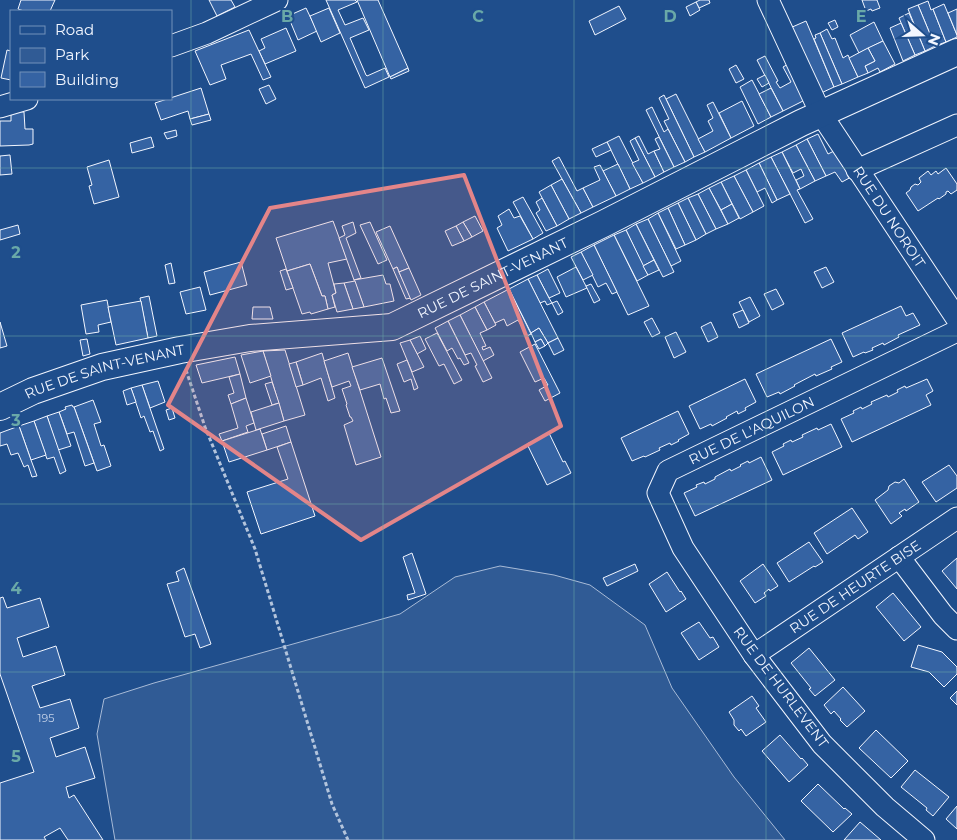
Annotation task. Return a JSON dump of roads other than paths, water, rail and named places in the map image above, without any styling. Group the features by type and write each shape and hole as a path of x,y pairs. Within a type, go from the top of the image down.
{"main road":[{"name":"RUE DE SAINT-VENANT","path":"0,407 33,391 102,367 180,350 250,338 392,327 603,224 801,122 957,52"}],"street":[{"path":"172,46 207,33 277,0"},
{"name":"RUE DU NOROIT","path":"768,0 820,114 957,319"},
{"path":"0,107 24,100"},
{"path":"857,170 957,126"},
{"name":"RUE DE L'AQUILON","path":"710,591 683,548 658,493 668,471 957,331"},
{"name":"RUE DE HEURTE BISE","path":"754,656 957,518"},
{"path":"900,556 943,615 957,629"},
{"name":"RUE DE HURLEVENT","path":"710,591 754,656 822,744 885,807 924,840"}]}
